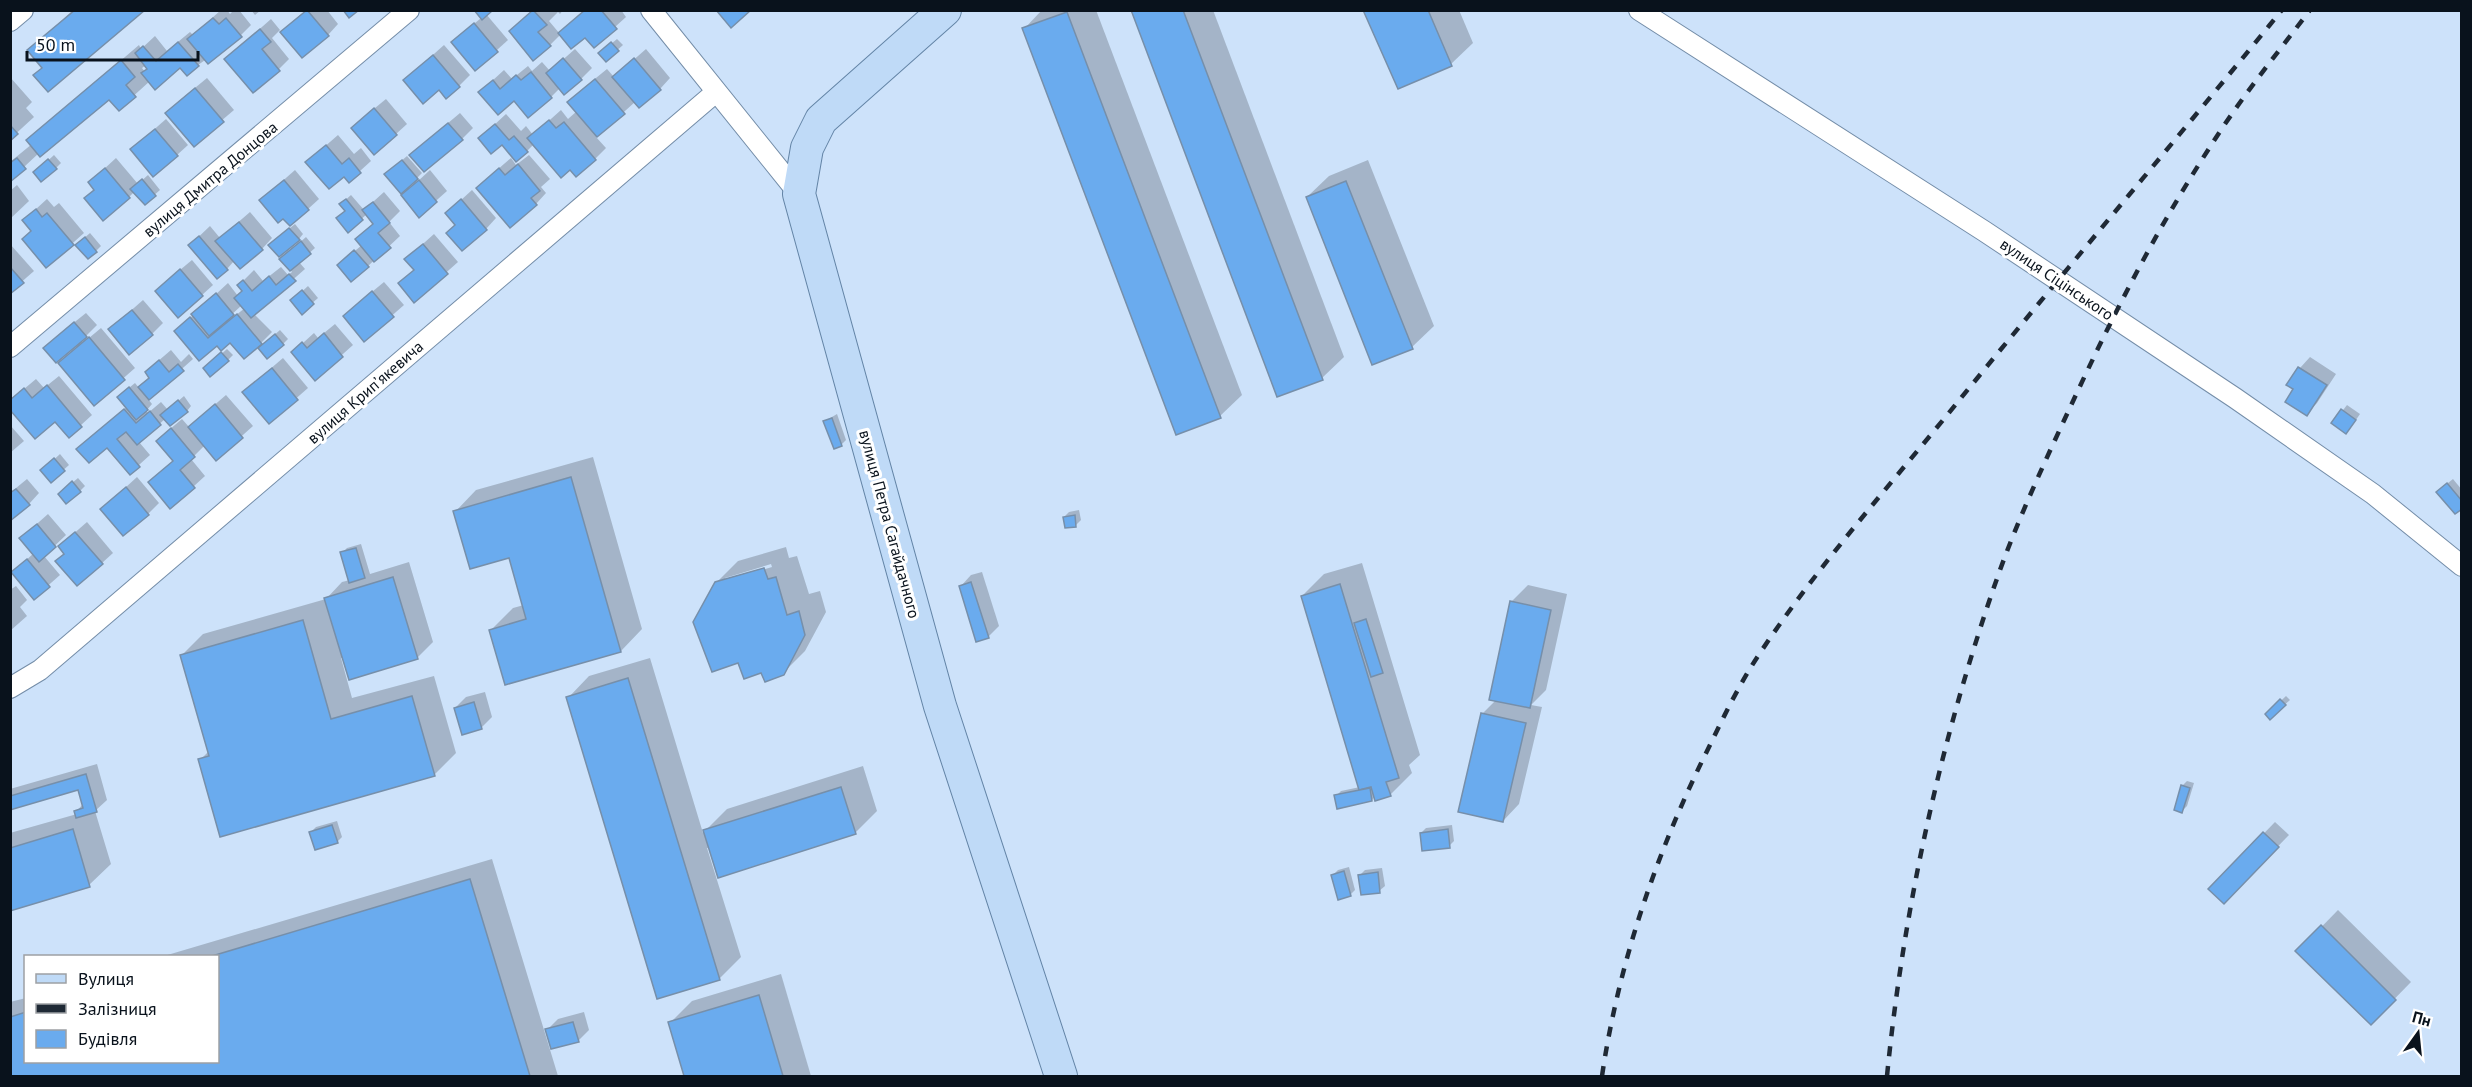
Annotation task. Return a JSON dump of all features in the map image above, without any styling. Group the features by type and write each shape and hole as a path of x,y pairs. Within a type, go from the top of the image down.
{"main road":[{"path":"799,194 807,148 821,120 945,10"},
{"name":"вулиця Петра Сагайдачного","path":"799,194 940,706 1061,1077"}],"street":[{"path":"10,21 23,10"},
{"name":"вулиця Дмитра Донцова","path":"10,347 410,10"},
{"name":"вулиця Петра Сагайдачного","path":"651,10 799,194"},
{"name":"вулиця Сіцінського","path":"1639,10 1984,231 2225,391 2373,494 2462,566"},
{"name":"вулиця Крипʼякевича","path":"10,688 40,670 716,92"}],"building":[{"path":"75,10 145,10 48,92 33,75 42,68 27,50"},
{"path":"307,10 329,36 302,58 280,32"},
{"path":"343,10 359,10 349,18"},
{"path":"474,10 493,10 482,20"},
{"path":"533,10 547,25 538,32 551,46 533,61 509,31"},
{"path":"585,10 601,10 617,29 594,48 585,38 571,49 558,33"},
{"path":"716,10 751,10 731,28"},
{"path":"1131,10 1183,10 1323,380 1277,397"},
{"path":"1363,10 1428,10 1452,66 1398,89"},
{"path":"1067,12 1221,418 1176,435 1022,28"},
{"path":"213,18 219,24 226,18 242,37 208,64 187,39"},
{"path":"474,23 498,52 475,71 451,42"},
{"path":"260,29 271,42 262,49 280,71 253,93 224,59"},
{"path":"178,42 199,66 187,76 180,68 155,90 141,73 147,69 135,53 143,46 156,61"},
{"path":"611,42 619,51 606,62 598,53"},
{"path":"433,55 460,87 446,99 439,90 423,104 403,80"},
{"path":"563,58 582,80 564,95 546,73"},
{"path":"634,58 661,90 639,108 612,77"},
{"path":"121,60 135,77 126,85 136,97 119,111 109,100 40,157 26,140"},
{"path":"531,72 552,98 528,118 514,101 498,115 478,92 493,80 500,89 516,75 521,80"},
{"path":"595,79 625,114 597,137 567,102"},
{"path":"195,88 224,122 194,147 165,113"},
{"path":"374,108 397,135 374,155 351,128"},
{"path":"549,120 556,128 564,122 596,160 576,177 570,170 561,178 527,138"},
{"path":"448,123 463,140 424,172 409,155"},
{"path":"495,124 509,140 514,136 528,152 516,162 502,145 491,154 478,138"},
{"path":"10,125 18,134 10,141"},
{"path":"155,129 178,156 153,177 130,149"},
{"path":"326,145 342,164 349,158 361,173 349,183 344,177 329,189 305,162"},
{"path":"17,158 26,169 10,182 10,163"},
{"path":"48,159 57,169 41,182 33,172"},
{"path":"402,160 418,179 401,194 384,174"},
{"path":"518,164 540,191 531,198 537,205 510,228 476,188 499,168 505,175"},
{"path":"105,168 130,198 103,221 84,198 94,190 88,182"},
{"path":"142,179 156,196 145,205 130,189"},
{"path":"284,180 309,210 290,226 283,219 278,223 259,200"},
{"path":"419,180 437,202 419,218 401,195"},
{"path":"1346,181 1413,349 1372,365 1306,197"},
{"path":"346,199 363,220 348,233 336,218 345,211 339,204"},
{"path":"461,199 487,230 462,251 446,233 455,225 445,213"},
{"path":"373,202 390,223 378,233 391,248 374,262 355,239 373,224 362,210"},
{"path":"36,209 42,217 47,213 74,245 46,268 22,239 31,231 22,220"},
{"path":"239,222 263,250 240,269 215,241"},
{"path":"289,228 300,240 279,257 268,245"},
{"path":"199,236 228,270 217,279 188,245"},
{"path":"85,237 97,252 88,259 75,245"},
{"path":"301,241 311,254 290,271 279,259"},
{"path":"423,244 448,274 414,303 398,283 414,270 404,259"},
{"path":"354,250 369,267 351,282 337,265"},
{"path":"10,267 24,283 10,294"},
{"path":"180,269 203,296 178,318 155,291"},
{"path":"289,274 296,281 251,318 234,298 242,291 237,285 243,280 252,291 269,276 276,285"},
{"path":"302,290 314,304 302,315 290,300"},
{"path":"372,291 394,317 364,342 343,316"},
{"path":"216,293 234,315 209,336 191,314"},
{"path":"132,310 153,335 129,355 108,329"},
{"path":"237,314 262,344 244,359 230,343 221,351 217,346 199,361 174,331 190,317 208,338"},
{"path":"74,322 87,337 56,363 43,348"},
{"path":"324,333 343,357 315,381 291,352 302,342 307,348"},
{"path":"275,334 284,345 267,359 258,348"},
{"path":"89,337 125,380 94,406 58,363"},
{"path":"221,352 229,361 210,377 203,368"},
{"path":"159,360 169,372 178,364 184,371 149,400 138,387 149,378 145,372"},
{"path":"2298,367 2327,385 2307,416 2285,402 2293,389 2286,385"},
{"path":"272,368 298,400 269,424 242,392"},
{"path":"47,385 82,427 69,438 55,422 35,439 10,410 10,400 24,388 32,398"},
{"path":"129,387 148,410 136,420 117,397"},
{"path":"178,400 188,412 170,426 160,415"},
{"path":"215,404 243,438 216,461 188,427"},
{"path":"124,409 136,423 150,411 161,425 137,445 126,432 117,439 140,467 130,475 107,448 89,463 76,449"},
{"path":"2341,409 2356,420 2346,434 2331,423"},
{"path":"832,418 842,446 834,449 823,421"},
{"path":"171,428 195,457 180,470 195,488 170,509 148,482 173,461 156,441"},
{"path":"54,458 65,471 51,483 40,470"},
{"path":"571,477 621,652 505,685 489,630 526,619 509,558 470,569 453,511"},
{"path":"72,481 81,492 66,504 58,494"},
{"path":"2447,483 2462,501 2462,509 2455,514 2436,492"},
{"path":"126,487 149,515 123,536 100,509"},
{"path":"16,489 30,505 10,521 10,493"},
{"path":"1075,515 1076,527 1065,528 1063,517"},
{"path":"37,524 56,547 39,562 19,538"},
{"path":"75,532 103,564 77,586 55,561 64,554 58,546"},
{"path":"356,548 365,578 349,583 340,552"},
{"path":"27,559 50,587 34,600 11,572"},
{"path":"764,568 768,579 776,577 787,615 799,611 805,635 784,675 765,682 761,673 744,679 738,663 712,672 693,622 715,582"},
{"path":"393,577 418,659 349,680 324,598"},
{"path":"971,582 989,638 976,642 959,586"},
{"path":"1340,584 1399,778 1386,782 1391,796 1375,801 1371,787 1359,790 1301,596"},
{"path":"1510,601 1551,610 1530,708 1489,700"},
{"path":"1366,619 1383,673 1371,677 1354,623"},
{"path":"303,620 331,719 412,696 435,776 220,837 198,759 209,756 180,655"},
{"path":"628,678 720,980 657,999 566,697"},
{"path":"2280,699 2286,705 2270,720 2265,714"},
{"path":"474,702 482,729 462,735 454,708"},
{"path":"1481,713 1526,723 1503,822 1458,812"},
{"path":"86,774 97,812 76,818 74,811 83,808 78,790 10,810 10,796"},
{"path":"2181,785 2190,788 2182,813 2174,810"},
{"path":"841,787 856,834 718,878 703,830"},
{"path":"1370,788 1372,801 1337,809 1334,795"},
{"path":"332,825 338,843 315,850 309,832"},
{"path":"73,829 90,887 10,911 10,848"},
{"path":"1448,829 1450,848 1422,851 1420,833"},
{"path":"2263,832 2279,847 2224,904 2208,889"},
{"path":"1344,871 1351,896 1338,900 1331,875"},
{"path":"1378,872 1380,893 1361,895 1358,875"},
{"path":"470,879 530,1076 10,1076 10,1017 24,1013 24,1063 219,1063 219,955 215,955"},
{"path":"2321,925 2396,1000 2371,1025 2295,951"},
{"path":"759,995 783,1076 684,1076 668,1022"},
{"path":"573,1022 579,1042 551,1049 545,1029"}],"railway":[{"path":"1602,1076 1619,991 1642,907 1657,866 1690,786 1738,689 1758,656 1805,589 1856,524 2282,10"},
{"path":"1887,1076 1904,948 1928,820 1960,694 2008,548 2089,367 2155,239 2222,129 2258,77 2310,10"}]}
